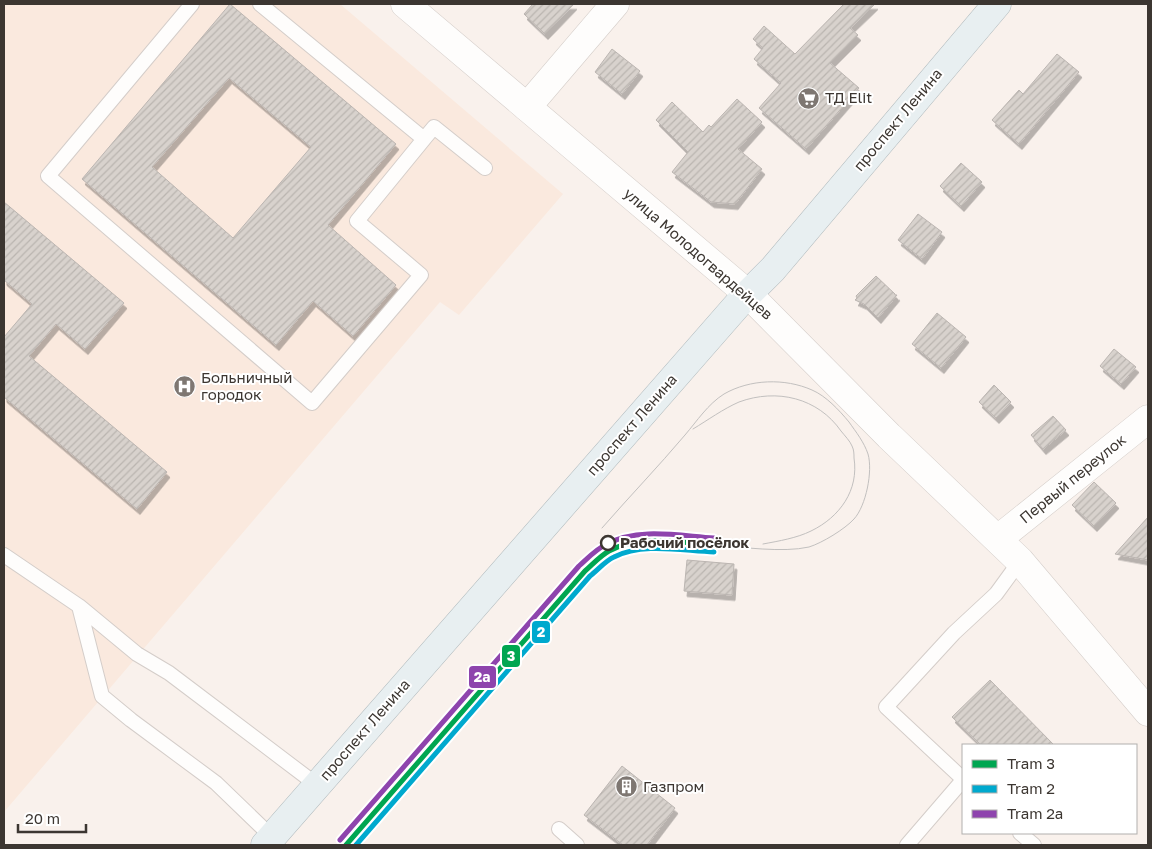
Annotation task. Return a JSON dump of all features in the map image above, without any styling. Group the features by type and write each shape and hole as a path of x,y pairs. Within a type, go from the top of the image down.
{"main road":[{"name":"проспект Ленина","path":"269,841 720,324 773,269 997,4"}],"street":[{"name":"улица Молодогвардейцев","path":"405,4 748,294 889,436 1020,560 1148,712"},
{"path":"527,107 614,4"},
{"name":"Первый переулок","path":"998,539 1148,420"}],"lane":[{"path":"192,4 48,176 312,403 421,275 357,221 434,127 485,168"},
{"path":"260,4 424,139"},
{"path":"4,555 79,606 137,654 169,673 317,785"},
{"path":"962,779 886,707 954,632 996,594 1020,560"},
{"path":"79,606 102,696 216,784 269,841"},
{"path":"907,845 962,781"},
{"path":"559,828 577,845"},
{"path":"1021,834 1034,845"}],"shaded area":[{"name":"Больничный городок","path":"4,4 340,4 563,194 459,315 440,302 4,812"}],"building":[{"path":"230,4 396,144 328,225 396,285 353,336 313,301 276,345 82,179","holes":["229,78 311,147 233,238 152,167"]},
{"path":"533,4 574,4 545,34 524,14"},
{"name":"ТД Elit","path":"844,4 875,4 850,28 858,35 830,63 859,88 806,149 759,108 781,83 754,59 763,48 753,39 764,26 795,54"},
{"path":"612,49 640,71 622,94 595,72"},
{"path":"1057,54 1079,72 1019,144 992,120 1019,90 1023,94"},
{"path":"737,99 762,122 738,149 762,169 735,204 711,202 672,172 688,152 656,120 672,102 703,132 709,125 711,127"},
{"path":"961,163 982,182 961,206 940,186"},
{"path":"4,202 124,303 85,349 56,324 29,356 167,472 137,509 4,397 4,337 32,304 4,280"},
{"path":"918,214 942,232 922,259 898,240"},
{"path":"876,276 897,295 878,318 864,304 855,300 856,296"},
{"path":"937,313 966,337 941,368 912,344"},
{"path":"1114,349 1136,367 1121,384 1100,366"},
{"path":"994,385 1011,402 996,418 979,402"},
{"path":"1053,416 1066,430 1043,449 1031,435"},
{"path":"1094,482 1116,503 1094,526 1072,505"},
{"path":"1148,517 1148,560 1115,554"},
{"path":"687,560 734,564 732,595 684,591"},
{"path":"990,680 1053,744 980,744 952,717"},
{"name":"Газпром","path":"622,766 675,808 647,845 623,845 584,815"}],"tram line":[{"path":"602,528 708,408 724,394 745,385 756,383 791,383 812,390 837,408 862,441 868,454 869,479 862,506 854,519 839,531 820,542 799,549 775,550 714,545"},
{"path":"693,429 739,402 753,398 782,396 796,399 821,411 832,420 850,442 853,448 855,470 850,491 839,510 821,525 806,533 763,544"},
{"name":"2а","path":"340,840 579,566 596,551 619,539 646,534 714,538"},
{"name":"3","path":"346,845 585,571 600,558 609,551 621,546 647,541 714,545"},
{"name":"2","path":"356,845 590,576 605,563 625,552 637,550 663,548 714,552"}],"place":[{"name":"ТД Elit","path":"809,98"},
{"name":"Больничный городок","path":"185,387"},
{"name":"Рабочий посёлок","path":"608,543"},
{"name":"Газпром","path":"627,787"}]}
